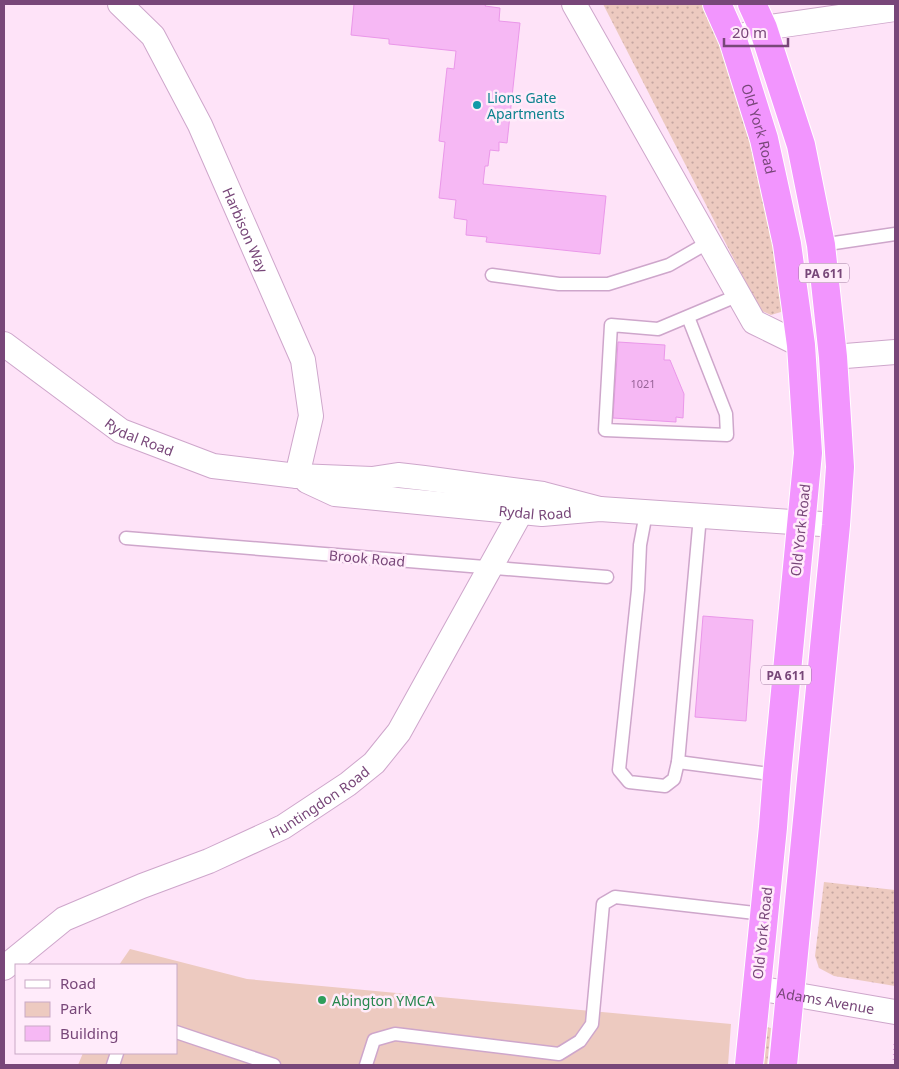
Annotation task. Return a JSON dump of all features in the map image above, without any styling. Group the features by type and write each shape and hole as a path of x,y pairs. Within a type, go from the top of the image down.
{"highway":[{"name":"Old York Road","path":"717,4 733,40 764,139 787,244 801,345 808,453 749,1065"},
{"name":"PA 611","path":"758,16 801,145 821,245 833,357 840,467 836,525 783,1065"}],"street":[{"name":"Harbison Way","path":"120,4 153,36 200,124 303,360 311,416 297,476"},
{"path":"574,4 754,322 801,345"},
{"path":"733,40 758,16 895,9"},
{"name":"Rydal Road","path":"4,344 121,431 213,466 297,476 372,479 398,475 457,481 542,494 600,509 836,525"},
{"path":"833,357 895,352"},
{"name":"Rydal Road","path":"297,476 335,494 542,514 600,509"},
{"path":"452,505 457,481"},
{"name":"Huntingdon Road","path":"4,968 64,918 210,861 283,827 348,784 374,763 399,732 521,512"},
{"name":"Adams Avenue","path":"756,988 895,1012"}],"lane":[{"path":"821,245 895,234"},
{"path":"492,275 559,284 608,284 669,265 709,242"},
{"path":"688,317 726,414 727,435 605,430 612,325 658,329 739,295"},
{"path":"646,513 640,545 638,590 619,770 628,782 665,786 674,779 678,762 700,516"},
{"name":"Brook Road","path":"126,538 607,577"},
{"path":"678,762 777,775"},
{"path":"366,1065 374,1040 395,1034 559,1054 580,1041 592,1024 603,904 615,897 764,914"},
{"path":"178,1033 274,1065"}],"path":[{"path":"894,1065 895,1040"}],"green space":[{"path":"603,4 705,4 750,127 786,302 781,312 771,315 760,310"},
{"path":"824,882 895,890 895,986 834,976 819,968 815,956"},
{"name":"Abington YMCA","path":"130,949 247,979 731,1024 728,1065 78,1065 83,1054 178,1054 178,964 120,964"},
{"path":"766,1027 771,1028 767,1065 759,1065"}],"building":[{"name":"Lions Gate Apartments","path":"354,4 486,4 485,6 500,8 499,21 520,23 507,143 499,142 499,151 490,150 488,166 485,166 483,184 606,196 600,254 486,242 487,237 466,235 467,220 454,218 456,200 439,198 445,142 439,141 447,68 454,69 456,51 389,44 389,39 351,35"},
{"path":"618,342 665,345 664,360 670,360 684,394 683,418 676,417 676,422 613,418"},
{"path":"703,616 753,620 746,721 695,717"}],"place":[{"name":"Lions Gate Apartments","path":"477,105"},
{"name":"Abington YMCA","path":"322,1000"}]}
